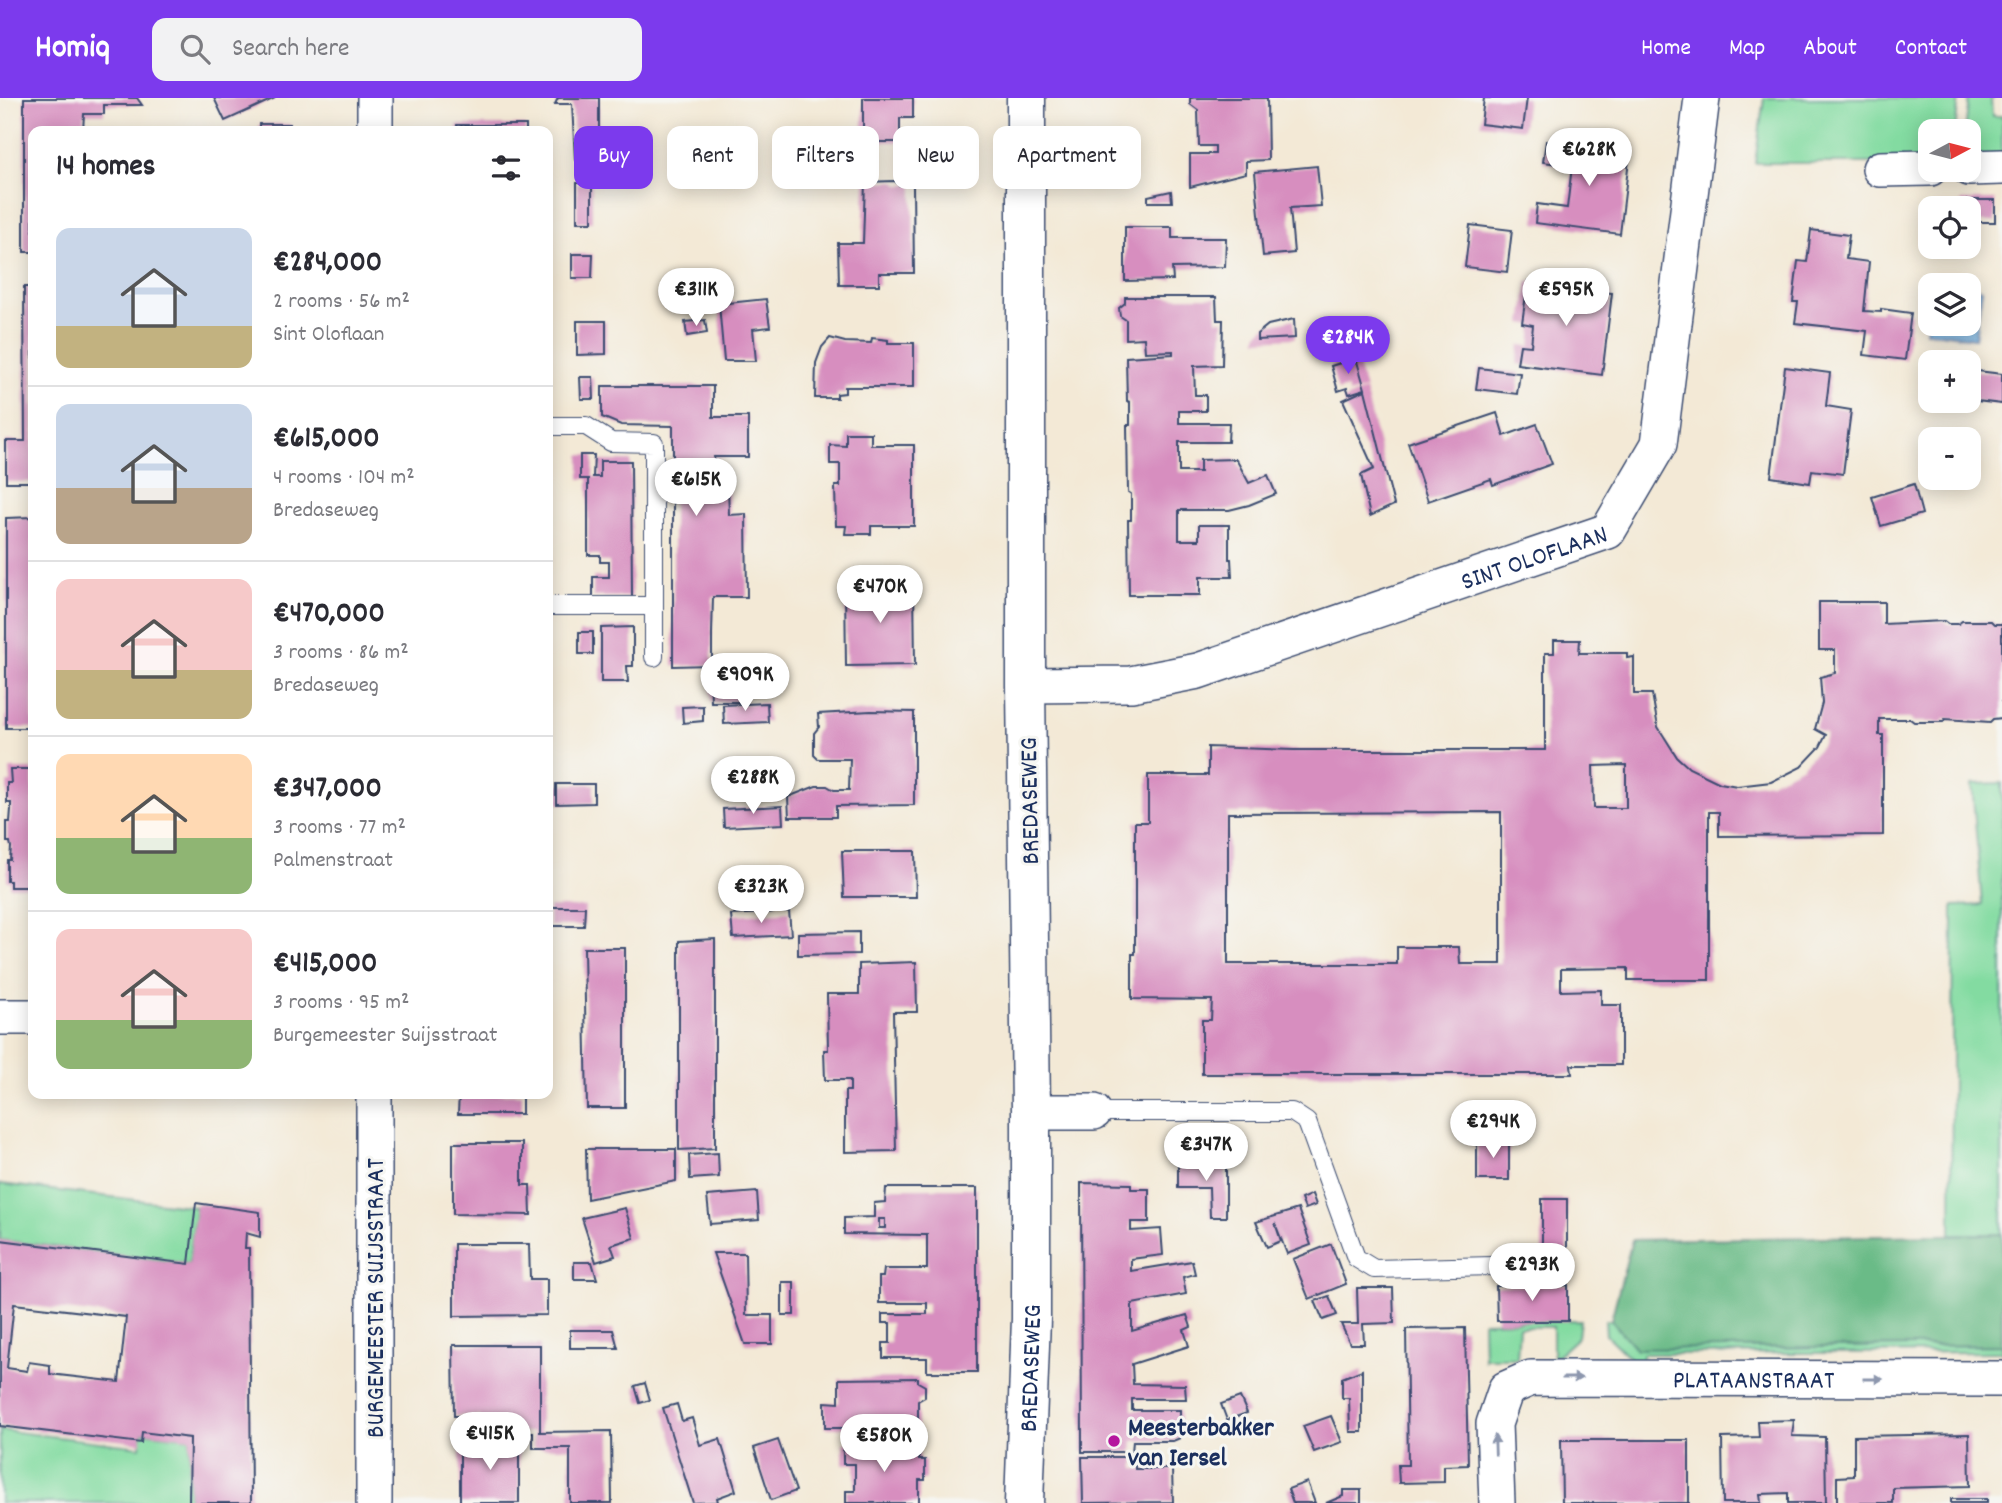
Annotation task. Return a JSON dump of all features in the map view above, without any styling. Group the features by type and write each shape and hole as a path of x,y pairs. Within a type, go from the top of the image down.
{"street":[{"path":"375,98 375,126"},
{"name":"BREDASEWEG","path":"1024,1503 1031,1319 1026,685 1026,98"},
{"name":"SINT OLOFLAAN","path":"1026,685 1131,684 1198,671 1608,531 1660,444 1702,98"},
{"path":"1981,168 2002,167"},
{"path":"1880,169 1918,168"},
{"path":"0,1017 28,1017"},
{"name":"BURGEMEESTER SUIJSSTRAAT","path":"374,1099 374,1503"},
{"path":"1031,1112 1094,1112"},
{"name":"PLATAANSTRAAT","path":"1497,1503 1494,1424 1506,1390 1531,1378 2002,1379"}],"lane":[{"path":"553,426 586,426 611,442 654,443 654,657"},
{"path":"553,606 653,606"},
{"path":"1094,1112 1292,1112 1307,1122 1356,1258 1374,1269 1532,1265"}],"green space":[{"path":"1764,98 1959,98 1956,119 1918,119 1918,163 1755,163"},
{"path":"1969,98 1995,98 1991,99 1992,116 2002,116 2002,163 1981,163 1981,119 1966,119"},
{"path":"2002,783 2002,1234 1951,1234 1953,906 1982,905 1972,784"},
{"path":"0,1184 196,1207 189,1264 0,1240"},
{"path":"2002,1234 2002,1345 1636,1349 1611,1320 1632,1240"},
{"path":"1580,1320 1578,1337 1556,1357 1553,1358 1553,1327 1519,1327 1517,1358 1484,1360 1483,1322"},
{"path":"1605,1320 1611,1320 1636,1349 2002,1345 2002,1352 1643,1354 1643,1369 1606,1335"},
{"path":"0,1430 140,1447 142,1432 190,1438 189,1503 0,1503"}],"building":[{"path":"24,98 137,98 142,105 104,105 104,114 84,114 83,126 28,126 28,252 24,252"},
{"path":"214,98 275,98 225,121"},
{"path":"558,98 599,98 599,126 574,126 574,141 572,104 555,104"},
{"path":"863,98 913,98 913,118 900,118 900,126 893,126 893,142 879,142 879,126 863,126"},
{"path":"1190,98 1267,98 1268,160 1246,161 1246,173 1190,187 1190,154 1215,154 1215,146 1199,146 1198,110 1190,104"},
{"path":"1484,98 1527,98 1523,129 1481,124"},
{"path":"259,124 290,124 290,126"},
{"path":"457,125 526,125 526,126"},
{"path":"1546,141 1630,151 1620,234 1535,223 1537,204 1567,208 1572,166 1543,162"},
{"path":"1317,166 1321,206 1290,208 1294,253 1263,256 1255,172"},
{"path":"893,181 893,189 913,189 914,273 879,273 879,285 839,285 838,243 863,243 865,189 879,189 879,182"},
{"path":"577,189 592,189 592,222 577,222"},
{"path":"1171,191 1172,202 1148,202 1148,196"},
{"path":"1981,200 1995,200 1995,222 1981,222"},
{"path":"1470,225 1512,230 1507,272 1465,267"},
{"path":"1125,227 1172,227 1172,238 1226,238 1225,267 1172,268 1173,280 1125,281"},
{"path":"1811,230 1849,235 1846,259 1869,262 1864,311 1881,312 1881,309 1911,313 1905,360 1864,355 1867,331 1795,323 1798,302 1793,302 1798,261 1807,262"},
{"path":"572,254 593,254 592,278 572,278"},
{"path":"1528,281 1612,293 1602,375 1517,364 1520,345 1531,346 1533,325 1522,323"},
{"path":"24,287 28,287 28,482 6,482 6,441 25,441"},
{"path":"1125,297 1216,297 1217,320 1223,320 1222,365 1194,366 1195,395 1206,395 1206,411 1179,411 1179,423 1229,423 1228,442 1179,442 1179,472 1200,472 1200,460 1236,459 1249,483 1268,475 1276,494 1229,510 1179,510 1179,540 1199,540 1199,525 1229,525 1232,577 1200,577 1200,595 1129,595 1128,520 1131,520 1131,494 1128,492 1127,425 1130,425 1130,402 1127,401 1126,357 1173,354 1173,351 1145,352 1144,338 1126,339 1126,320 1120,316 1119,308 1125,303"},
{"path":"766,299 770,327 753,329 756,361 724,361 719,304"},
{"path":"1294,319 1295,338 1257,340 1257,334 1268,325"},
{"path":"705,320 707,333 687,336 685,322"},
{"path":"577,321 606,321 606,354 577,355"},
{"path":"830,338 845,342 871,343 872,338 888,340 888,343 914,343 914,387 845,387 845,393 837,394 837,398 815,398 816,363 822,347"},
{"path":"1356,358 1365,389 1349,394 1347,388 1338,391 1331,366"},
{"path":"1785,367 1830,373 1826,406 1851,410 1843,474 1812,470 1810,483 1771,477"},
{"path":"1479,368 1520,373 1517,394 1476,389"},
{"path":"1981,371 2002,374 2002,404 1981,401"},
{"path":"580,377 593,377 594,399 581,399"},
{"path":"602,386 713,386 713,417 748,417 748,457 714,457 713,480 713,487 728,486 729,515 746,514 747,597 713,597 712,662 746,661 746,702 711,702 710,665 673,666 673,426 621,425 602,417"},
{"path":"1365,390 1394,505 1370,516 1361,475 1374,469 1343,400"},
{"path":"1497,413 1504,436 1537,424 1552,464 1493,485 1491,479 1428,501 1408,443"},
{"path":"846,433 871,433 871,445 914,445 914,526 871,526 871,534 845,534 846,526 836,526 835,486 840,486 840,464 830,464 830,445 846,446"},
{"path":"580,455 594,455 593,477 600,477 600,461 631,461 632,597 593,597 593,577 609,577 609,562 600,562 600,555 588,555 588,479 580,479"},
{"path":"1914,484 1922,514 1881,526 1872,497"},
{"path":"28,517 28,728 6,728 6,518"},
{"path":"845,585 914,585 915,665 846,666"},
{"path":"1819,602 1884,602 1884,624 1991,621 1994,624 2002,624 2002,718 1990,722 1879,719 1879,735 1883,735 1883,835 1719,836 1719,812 1709,812 1709,980 1628,980 1628,968 1561,969 1561,991 1601,990 1601,1005 1621,1005 1621,1065 1571,1065 1572,1074 1202,1074 1202,1020 1211,1020 1212,1000 1132,999 1132,954 1135,954 1135,822 1148,822 1148,775 1208,775 1208,747 1294,750 1545,750 1545,653 1554,653 1554,640 1580,640 1579,653 1627,653 1627,658 1634,657 1634,694 1652,694 1658,727 1677,757 1689,768 1720,783 1737,786 1771,782 1801,767 1820,747 1826,735 1815,729 1822,703 1820,677 1835,673 1835,650 1819,650","holes":["1626,765 1626,808 1594,808 1593,766","1501,812 1501,964 1460,964 1459,947 1397,947 1397,964 1228,964 1228,813"]},
{"path":"633,627 633,666 627,666 628,682 601,682 601,628"},
{"path":"579,632 593,632 593,654 579,654"},
{"path":"767,703 768,722 724,724 723,705"},
{"path":"703,706 703,721 683,723 682,707"},
{"path":"914,712 914,805 836,806 836,817 789,817 788,797 816,786 849,790 850,759 818,759 814,755 814,733 819,727 818,714"},
{"path":"10,769 28,769 28,887 10,887 10,881 7,881 7,860 10,860 11,847 10,842 7,842 7,822 10,822 11,803 7,803 7,783 11,783"},
{"path":"556,784 594,784 594,803 556,804"},
{"path":"782,806 783,824 724,827 723,809"},
{"path":"842,851 915,851 916,897 844,897"},
{"path":"553,907 585,907 584,926 553,926"},
{"path":"789,911 791,935 733,938 731,915"},
{"path":"859,932 859,954 798,955 798,933"},
{"path":"715,939 715,1148 679,1150 679,941"},
{"path":"584,948 625,948 625,1108 587,1108"},
{"path":"916,962 917,1012 893,1012 896,1151 845,1152 845,1091 850,1091 850,1080 825,1080 824,1050 828,1050 827,994 859,994 859,964"},
{"path":"459,1099 522,1099 522,1114 458,1114"},
{"path":"1509,1140 1509,1180 1477,1180 1477,1141"},
{"path":"453,1143 522,1143 522,1185 530,1185 531,1215 453,1214"},
{"path":"586,1149 676,1149 676,1181 587,1199"},
{"path":"718,1153 719,1177 690,1179 689,1155"},
{"path":"1178,1162 1226,1162 1226,1217 1210,1217 1209,1188 1178,1188"},
{"path":"1081,1183 1131,1184 1131,1189 1149,1189 1149,1222 1131,1222 1131,1231 1161,1229 1163,1255 1131,1259 1131,1271 1192,1261 1195,1274 1183,1277 1186,1294 1132,1304 1132,1331 1187,1315 1191,1327 1184,1330 1189,1346 1132,1364 1133,1384 1185,1385 1186,1399 1132,1399 1132,1410 1180,1410 1180,1438 1173,1441 1133,1441 1132,1452 1082,1452"},
{"path":"886,1188 977,1188 977,1372 927,1372 927,1358 883,1358 883,1343 890,1343 890,1323 882,1323 882,1314 927,1314 927,1303 879,1303 879,1277 883,1277 884,1269 927,1269 927,1235 844,1234 844,1218 874,1217 874,1203 885,1202","holes":["879,1219 885,1219 885,1228 879,1228"]},
{"path":"757,1192 759,1220 710,1224 707,1196"},
{"path":"1312,1194 1316,1205 1305,1209 1301,1199"},
{"path":"1542,1199 1567,1199 1567,1259 1542,1259"},
{"path":"196,1203 260,1212 260,1237 246,1233 245,1248 249,1248 251,1503 189,1503 190,1438 142,1432 141,1443 0,1426 0,1240 189,1264","holes":["14,1304 126,1317 119,1382 50,1374 50,1365 29,1362 27,1371 7,1368"]},
{"path":"625,1208 634,1238 611,1245 615,1256 596,1262 582,1218"},
{"path":"1298,1209 1311,1245 1287,1254 1275,1223 1281,1241 1267,1247 1256,1222"},
{"path":"454,1244 529,1244 530,1279 547,1279 547,1315 454,1316"},
{"path":"1331,1244 1346,1284 1309,1299 1293,1259"},
{"path":"713,1253 745,1253 746,1315 772,1315 772,1344 745,1344"},
{"path":"574,1262 592,1262 597,1279 574,1279"},
{"path":"782,1282 794,1282 794,1315 782,1315"},
{"path":"1568,1285 1568,1321 1497,1321 1496,1286"},
{"path":"1357,1288 1393,1288 1394,1323 1363,1324 1364,1344 1350,1344 1341,1324 1358,1324"},
{"path":"1329,1296 1337,1315 1323,1320 1315,1301"},
{"path":"1465,1328 1468,1465 1444,1466 1444,1482 1399,1483 1398,1465 1408,1465 1406,1329"},
{"path":"570,1330 613,1330 618,1348 570,1348"},
{"path":"453,1345 540,1345 540,1432 611,1431 612,1503 570,1503 570,1448 533,1448 533,1432 480,1433 480,1416 454,1416"},
{"path":"1362,1370 1362,1432 1350,1432 1349,1398 1342,1398 1342,1378"},
{"path":"918,1378 918,1382 925,1386 925,1397 918,1401 918,1428 825,1428 825,1402 839,1403 839,1379"},
{"path":"645,1383 650,1400 640,1403 635,1386"},
{"path":"1240,1397 1247,1413 1227,1420 1221,1404"},
{"path":"677,1404 682,1421 692,1418 700,1445 720,1439 736,1491 717,1498 718,1502 693,1503 663,1408"},
{"path":"1331,1416 1342,1442 1314,1452 1303,1426"},
{"path":"1794,1420 1792,1436 1825,1437 1826,1503 1788,1503 1788,1493 1760,1494 1761,1503 1723,1503 1722,1438 1759,1437 1758,1421"},
{"path":"1969,1434 1970,1486 1893,1488 1893,1503 1837,1503 1837,1477 1854,1476 1854,1436"},
{"path":"778,1440 796,1491 771,1500 754,1448"},
{"path":"1561,1440 1689,1440 1689,1503 1562,1503"},
{"path":"519,1441 519,1503 460,1503 460,1442"},
{"path":"843,1443 875,1443 875,1450 919,1450 919,1460 925,1460 925,1480 919,1480 919,1503 846,1503 846,1491 855,1491 855,1464 843,1464"},
{"path":"1082,1457 1135,1457 1135,1469 1172,1469 1173,1502 1083,1503"},
{"path":"1307,1482 1315,1503 1293,1503 1288,1489"},
{"path":"1343,1490 1361,1490 1361,1503 1326,1503 1343,1496"},
{"path":"1951,1499 1987,1499 1987,1503 1951,1503"}],"place":[{"name":"Meesterbakker van Iersel","path":"1114,1441"}]}
